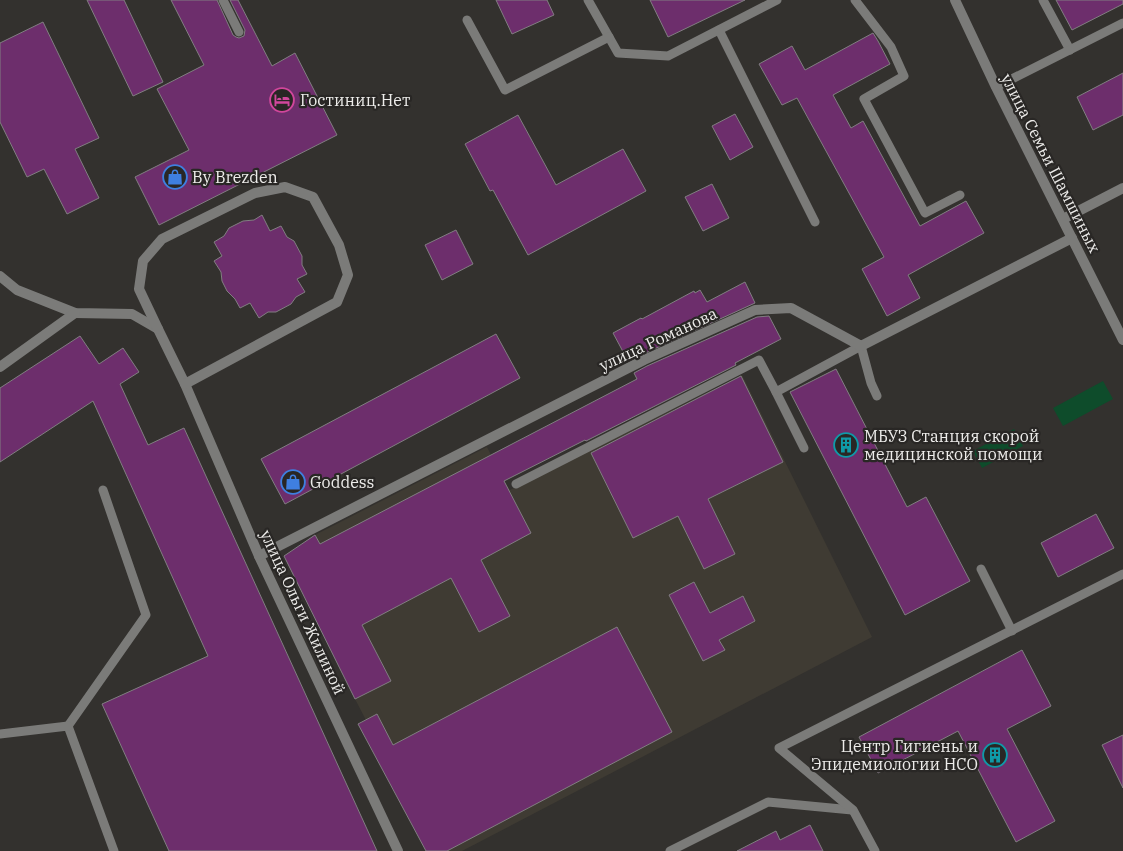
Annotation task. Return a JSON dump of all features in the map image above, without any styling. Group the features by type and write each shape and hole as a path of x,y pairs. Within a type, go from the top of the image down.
{"street":[{"name":"улица Семьи Шамшиных","path":"955,0 996,87 1123,340"},
{"name":"улица Ольги Жилиной","path":"185,384 337,302 348,275 340,245 313,197 285,186 255,193 162,239 143,261 139,289 185,384 260,556 398,851"},
{"path":"1062,219 1123,188"},
{"path":"861,346 1072,238"},
{"path":"0,276 17,290 76,313 132,314 158,329"},
{"name":"улица Романова","path":"260,556 644,360 755,310 791,308 861,346"},
{"path":"0,367 76,313"}],"lane":[{"path":"223,0 239,32"},
{"path":"588,0 618,53 668,56 776,0"},
{"path":"855,0 891,47 904,76 864,99 911,188 925,213 960,195"},
{"path":"1043,0 1070,50"},
{"path":"467,20 505,90 609,37"},
{"path":"996,87 1123,23"},
{"path":"719,30 815,222"},
{"path":"776,392 861,346 871,383 877,396"},
{"path":"516,484 759,360 804,448"},
{"path":"0,734 68,726 146,615 103,490"},
{"path":"981,569 1012,631"},
{"path":"875,851 853,810 779,748 1123,574"},
{"path":"68,726 114,851"},
{"path":"670,851 768,802 853,810"}],"shaded area":[{"path":"742,375 872,637 462,851 434,851 355,699 391,681 315,535 487,447 510,490"}],"green space":[{"path":"1103,381 1113,399 1063,426 1053,408"},
{"path":"1014,429 1023,446 982,468 973,451"}],"building":[{"path":"87,0 124,0 163,82 133,96"},
{"path":"171,0 217,0 233,35 239,38 244,36 245,30 230,0 238,0 272,66 295,53 337,135 159,225 135,177 189,150 157,89 204,65"},
{"path":"496,0 547,0 554,15 512,34"},
{"path":"650,0 745,0 668,37"},
{"path":"1056,0 1123,0 1123,4 1072,30"},
{"path":"43,22 99,138 75,149 99,198 67,214 44,169 27,177 0,122 0,43"},
{"path":"873,33 890,64 833,95 851,128 863,121 920,226 966,201 984,233 908,275 920,298 887,316 862,269 884,257 797,98 782,105 759,64 792,46 805,70"},
{"path":"1123,73 1123,115 1093,130 1077,97"},
{"path":"735,114 753,147 730,160 712,126"},
{"path":"518,115 556,185 623,149 646,191 528,255 493,190 490,191 465,144"},
{"path":"712,184 729,218 703,231 685,197"},
{"path":"262,215 270,231 281,226 287,237 294,241 302,256 302,265 307,274 297,279 305,292 296,297 291,304 276,312 268,312 259,318 250,303 240,308 227,291 222,281 221,272 214,261 222,256 214,242 224,236 229,228 243,221 254,220"},
{"path":"456,230 473,264 442,280 425,245"},
{"path":"745,282 755,303 628,361 613,333 694,291 695,293 700,290 707,302"},
{"path":"769,316 781,339 735,363 736,365 504,481 531,533 481,560 510,616 479,632 451,578 362,625 391,681 355,699 284,556 315,535 320,544 637,379 634,373 647,366 757,317"},
{"path":"496,334 520,378 285,504 261,459"},
{"path":"80,336 99,364 123,348 139,372 120,384 148,445 184,428 377,851 169,851 102,704 208,656 93,401 0,462 0,388"},
{"name":"МБУЗ Станция скорой медицинской помощи","path":"836,369 907,507 926,497 970,581 905,615 790,392"},
{"path":"741,376 783,462 708,499 735,554 704,569 678,516 633,538 591,453"},
{"path":"1096,514 1114,548 1058,577 1041,543"},
{"path":"694,582 710,613 743,596 755,621 719,640 725,650 703,661 669,595"},
{"path":"617,627 672,732 447,851 426,851 358,724 377,714 393,745"},
{"name":"Центр Гигиены и Эпидемиологии НСО","path":"1022,650 1051,706 1007,729 1055,821 1016,842 958,731 878,773 859,737"},
{"path":"1123,735 1123,788 1102,745"},
{"path":"810,825 823,851 737,851 776,831 780,840"}],"place":[{"name":"Гостиниц.Нет","path":"282,100"},
{"name":"By Brezden","path":"175,177"},
{"name":"МБУЗ Станция скорой медицинской помощи","path":"846,445"},
{"name":"Goddess","path":"293,482"},
{"name":"Центр Гигиены и Эпидемиологии НСО","path":"995,755"}]}
